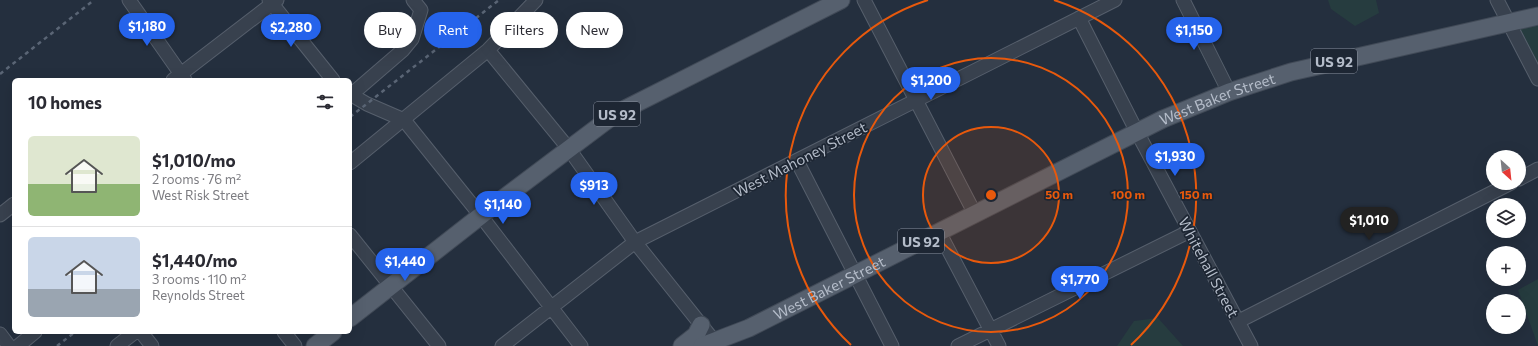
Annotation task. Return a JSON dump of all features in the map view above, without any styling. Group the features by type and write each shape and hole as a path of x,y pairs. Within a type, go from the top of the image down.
{"main road":[{"name":"US 92","path":"352,316 602,124 627,108 841,0"},
{"name":"West Baker Street","path":"711,344 750,328 1163,119 1229,92 1263,80 1325,63 1538,16"},
{"path":"682,346 696,335 701,325"},
{"path":"315,346 330,334"}],"street":[{"path":"129,0 180,78 273,1 331,78"},
{"path":"352,161 488,50 536,0"},
{"path":"864,0 975,214"},
{"name":"West Mahoney Street","path":"502,346 635,242 1115,0"},
{"path":"1183,0 1229,92"},
{"path":"1496,0 1538,79"},
{"path":"352,93 403,50 412,39 417,5"},
{"name":"Whitehall Street","path":"1079,18 1137,132 1251,346"},
{"path":"488,50 569,149 635,242 701,325 711,344"},
{"path":"352,95 367,104 404,120 481,216 581,346"},
{"path":"796,161 892,346"},
{"path":"1526,175 1538,169"},
{"path":"1239,321 1497,190"},
{"path":"958,346 1190,231"},
{"path":"939,232 999,346"},
{"path":"352,237 438,346"},
{"path":"0,334 10,346"},
{"path":"18,346 33,334"},
{"path":"117,346 132,334"},
{"path":"143,334 152,346"},
{"path":"286,334 295,346"}],"green space":[{"path":"1328,0 1376,0 1379,13 1355,26 1331,9"},
{"path":"1538,21 1538,69 1516,26"},
{"path":"1538,279 1538,346 1526,312 1526,294 1519,294 1518,290"},
{"path":"1158,318 1183,346 1117,346 1134,321"}],"railway":[{"path":"0,74 94,0"},
{"path":"352,115 499,0"},
{"path":"57,346 72,334"}]}
